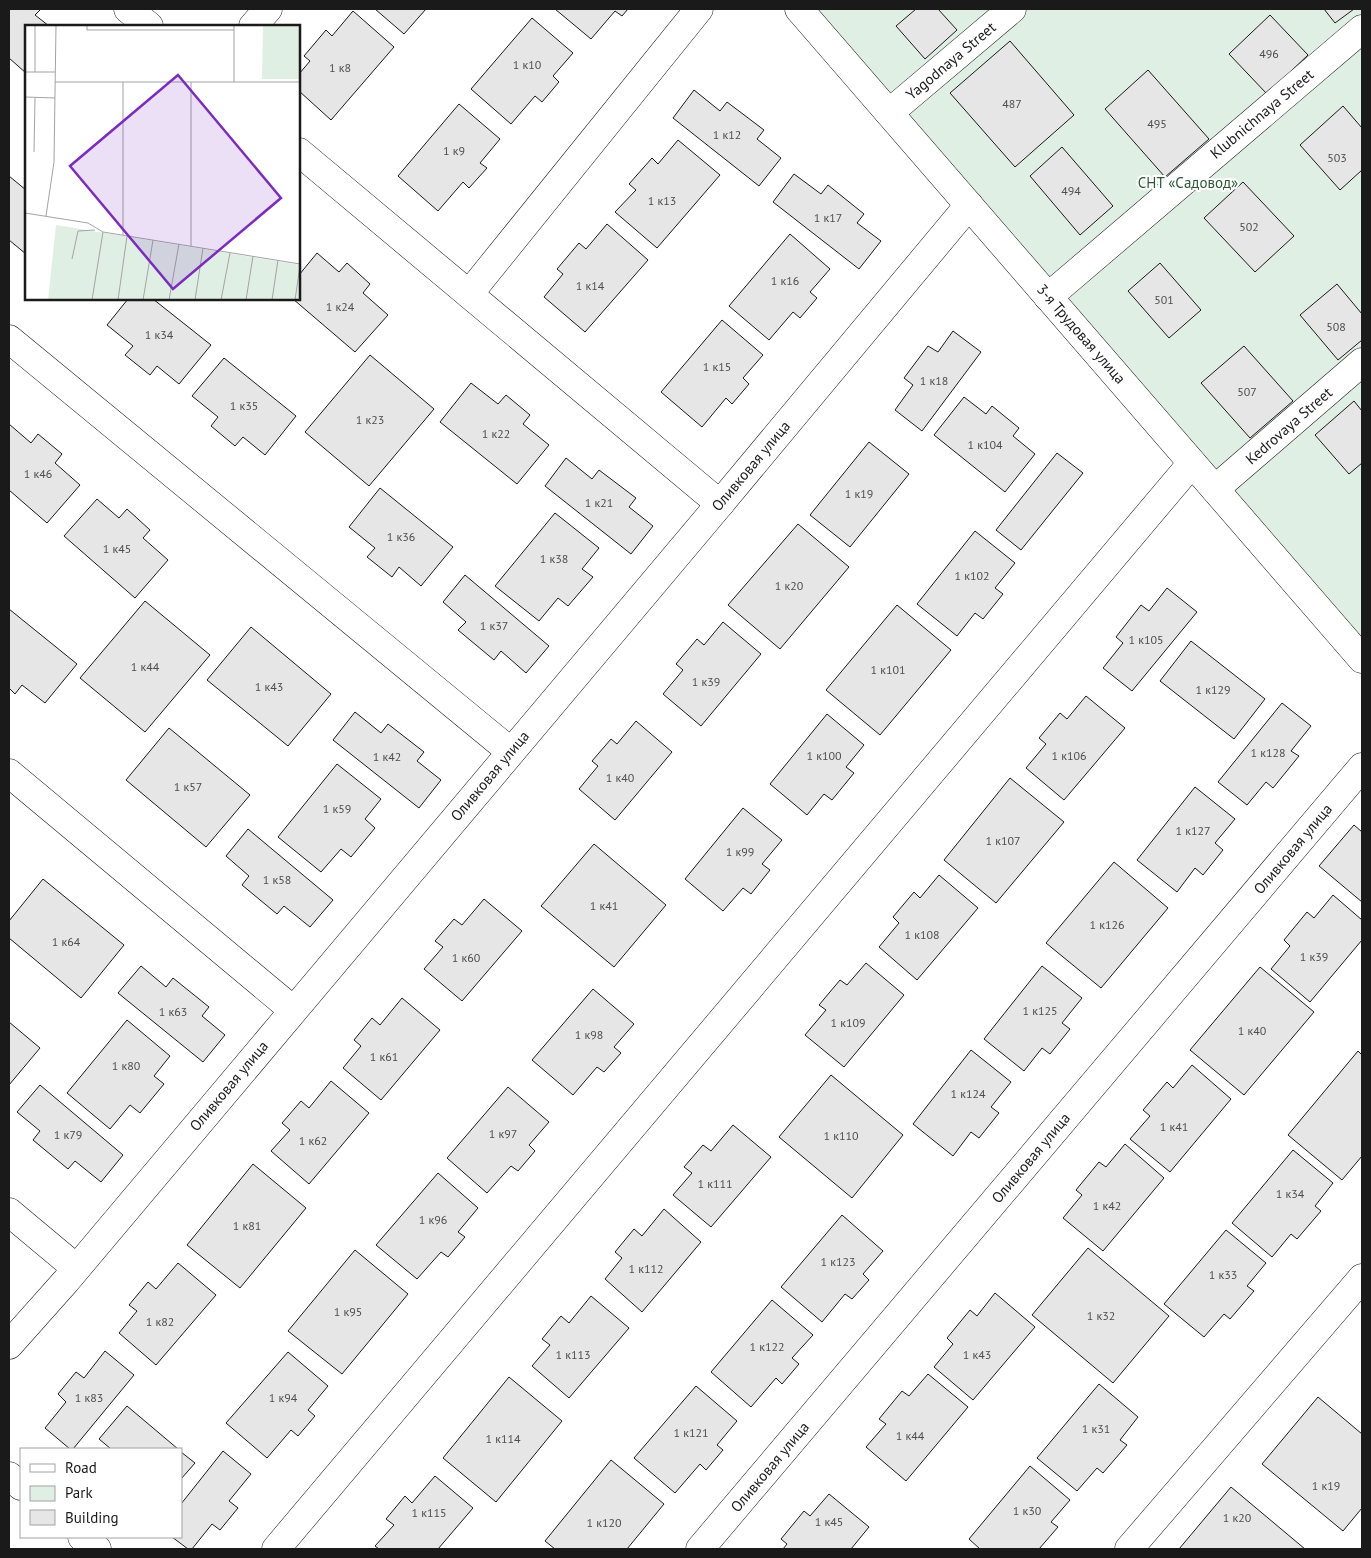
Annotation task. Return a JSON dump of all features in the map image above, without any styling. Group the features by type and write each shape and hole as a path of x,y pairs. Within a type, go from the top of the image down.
{"street":[{"path":"128,9 148,25"},
{"path":"254,25 268,9"},
{"path":"469,294 698,9"},
{"name":"3-я Трудовая улица","path":"799,9 1362,659"},
{"name":"Yagodnaya Street","path":"889,113 1012,9"},
{"name":"Klubnichnaya Street","path":"1048,297 1362,29"},
{"path":"300,153 720,504"},
{"name":"Оливковая улица","path":"9,1345 720,504 969,205"},
{"path":"9,339 510,751"},
{"name":"Kedrovaya Street","path":"1215,489 1362,362"},
{"path":"276,1549 1192,464"},
{"name":"Оливковая улица","path":"700,1549 1362,767"},
{"path":"9,773 293,1010"},
{"path":"9,1212 76,1268"},
{"path":"1129,1549 1362,1278"},
{"path":"9,1476 20,1485"},
{"path":"83,1538 97,1549"}],"green space":[{"name":"СНТ «Садовод»","path":"807,9 1362,9 1362,652"}],"building":[{"path":"9,9 41,9 35,15 48,25 25,25 25,72 9,58"},
{"path":"375,9 426,9 404,34"},
{"path":"555,9 628,9 622,16 615,11 591,39"},
{"path":"916,9 938,9 957,30 925,59 896,26"},
{"path":"1324,9 1354,9 1335,23"},
{"path":"353,11 394,47 331,120 300,92 300,73 310,61 304,56 326,30 332,36"},
{"path":"1270,15 1308,55 1267,94 1229,54"},
{"path":"532,18 573,53 553,76 559,82 542,102 535,96 511,124 471,89"},
{"path":"1010,41 1074,115 1015,167 950,93"},
{"path":"1148,70 1209,139 1165,177 1105,109"},
{"path":"694,90 720,111 727,102 764,130 757,139 781,158 759,186 673,118"},
{"path":"459,104 500,139 480,163 487,168 469,188 463,182 438,211 398,176"},
{"path":"1343,106 1362,128 1362,170 1340,190 1300,145"},
{"path":"678,140 720,175 657,248 615,212 636,190 629,184 652,158 658,164"},
{"path":"1062,147 1113,206 1080,235 1030,176"},
{"path":"794,174 821,194 828,185 864,214 857,223 881,241 859,269 773,202"},
{"path":"9,176 25,189 25,253 9,240"},
{"path":"1243,182 1294,236 1255,272 1204,218"},
{"path":"607,224 648,260 585,332 544,297 563,274 557,269 579,243 586,249"},
{"path":"790,234 830,269 810,292 817,298 800,318 793,312 769,340 729,306"},
{"path":"317,253 339,272 347,263 370,284 363,293 388,315 355,352 294,300 300,300 300,274"},
{"path":"1160,263 1201,310 1169,338 1128,291"},
{"path":"1337,284 1362,314 1362,340 1338,360 1300,315"},
{"path":"127,300 154,300 211,345 179,384 157,366 150,375 125,355 133,346 107,325"},
{"path":"722,320 763,355 743,378 749,384 732,404 726,398 702,427 661,392"},
{"path":"953,331 981,352 922,431 895,410 913,385 904,378 928,346 938,352"},
{"path":"1244,346 1293,401 1250,438 1201,383"},
{"path":"370,355 434,409 369,486 305,432"},
{"path":"224,358 296,416 265,455 243,437 235,446 211,426 218,417 192,396"},
{"path":"471,383 498,404 506,395 530,415 523,424 549,445 517,484 440,422"},
{"path":"964,397 986,414 992,406 1019,428 1013,436 1035,454 1005,492 934,435"},
{"path":"1354,401 1362,411 1362,463 1349,474 1315,435"},
{"path":"9,424 31,443 38,434 62,454 55,463 80,485 47,523 9,490"},
{"path":"869,442 909,474 850,547 810,515"},
{"path":"1057,453 1083,473 1021,550 996,530"},
{"path":"566,458 592,479 599,470 636,498 629,507 653,526 631,554 545,486"},
{"path":"380,488 453,547 421,586 399,567 392,577 367,557 375,548 349,527"},
{"path":"97,499 119,518 127,509 150,530 143,538 168,560 135,598 64,536"},
{"path":"555,513 599,548 582,569 593,577 568,606 558,598 539,621 495,586"},
{"path":"798,524 849,567 780,649 728,605"},
{"path":"975,531 1015,563 995,588 1003,594 983,619 975,613 957,636 917,604"},
{"path":"465,575 549,646 526,673 501,651 494,660 458,630 466,622 443,602"},
{"path":"1167,588 1197,612 1132,691 1103,668 1123,643 1116,637 1141,605 1149,611"},
{"path":"145,601 210,655 145,732 80,678"},
{"path":"897,605 951,650 880,735 826,690"},
{"path":"9,609 77,664 45,703 22,685 15,694 9,688"},
{"path":"723,622 761,654 701,726 663,694 683,670 676,664 697,639 704,645"},
{"path":"251,627 331,694 288,746 207,680"},
{"path":"1191,641 1265,699 1234,739 1160,681"},
{"path":"1086,696 1125,728 1064,800 1026,768 1046,744 1039,738 1060,713 1067,719"},
{"path":"1282,703 1311,726 1291,751 1299,756 1273,788 1266,782 1247,805 1218,782"},
{"path":"355,712 381,733 388,724 424,752 417,761 441,780 419,808 333,740"},
{"path":"827,714 864,745 846,767 854,773 832,800 824,794 807,815 770,784"},
{"path":"636,721 672,752 615,820 579,789 598,766 592,761 611,739 617,744"},
{"path":"169,728 250,795 206,847 126,780"},
{"path":"337,764 381,799 365,819 375,828 351,857 341,849 321,872 278,837"},
{"path":"1010,778 1064,822 996,903 944,860"},
{"path":"1195,787 1235,819 1215,843 1223,850 1203,875 1195,868 1177,892 1137,860"},
{"path":"743,808 782,840 762,864 770,870 751,894 743,888 723,911 685,879"},
{"path":"1354,825 1362,832 1362,902 1319,866"},
{"path":"248,829 333,900 310,927 284,906 277,914 242,885 249,876 226,856"},
{"path":"594,844 666,905 614,967 541,906"},
{"path":"1114,862 1168,908 1101,988 1046,943"},
{"path":"939,875 978,908 917,980 879,947 899,923 893,917 914,892 920,898"},
{"path":"43,879 124,945 81,998 9,938 9,921"},
{"path":"1333,895 1362,920 1362,940 1310,1002 1271,969 1290,946 1284,940 1307,912 1314,918"},
{"path":"484,899 522,931 462,1001 424,969 443,947 435,941 454,919 462,925"},
{"path":"866,963 904,995 844,1067 805,1035 826,1010 819,1005 840,980 847,985"},
{"path":"141,966 166,987 173,978 209,1007 202,1016 225,1035 203,1062 118,993"},
{"path":"1042,966 1082,998 1062,1023 1070,1029 1050,1054 1042,1048 1024,1071 984,1039"},
{"path":"1260,967 1314,1012 1244,1095 1190,1050"},
{"path":"593,989 634,1024 614,1047 621,1053 604,1072 597,1067 573,1095 532,1060"},
{"path":"402,998 440,1030 381,1100 343,1068 361,1046 354,1040 372,1018 380,1025"},
{"path":"127,1020 170,1056 154,1076 164,1084 140,1113 130,1105 110,1129 67,1093"},
{"path":"9,1022 40,1048 9,1085"},
{"path":"971,1050 1011,1082 991,1107 999,1113 979,1138 971,1132 953,1156 913,1124"},
{"path":"1358,1051 1362,1055 1362,1156 1342,1180 1288,1135"},
{"path":"1192,1065 1231,1099 1170,1172 1130,1139 1150,1116 1143,1110 1167,1082 1173,1088"},
{"path":"831,1075 903,1135 852,1198 779,1137"},
{"path":"331,1081 369,1113 309,1184 271,1151 290,1130 282,1123 301,1101 309,1108"},
{"path":"40,1085 123,1155 101,1182 75,1161 68,1169 33,1140 40,1131 17,1112"},
{"path":"508,1087 549,1122 529,1145 535,1151 518,1171 511,1166 487,1193 447,1158"},
{"path":"733,1125 771,1157 711,1227 673,1195 692,1173 684,1167 703,1145 711,1151"},
{"path":"1125,1144 1164,1178 1103,1251 1063,1218 1082,1195 1076,1190 1099,1162 1106,1167"},
{"path":"1293,1150 1333,1183 1315,1206 1321,1211 1297,1239 1291,1234 1272,1257 1232,1223"},
{"path":"253,1164 306,1208 240,1288 187,1245"},
{"path":"438,1173 478,1208 458,1232 465,1237 448,1257 441,1252 417,1279 376,1245"},
{"path":"664,1209 701,1242 642,1312 605,1279 622,1258 615,1252 634,1229 642,1236"},
{"path":"842,1215 883,1251 863,1274 869,1280 852,1299 845,1294 822,1322 781,1287"},
{"path":"1226,1230 1266,1263 1247,1286 1254,1291 1230,1319 1224,1314 1204,1337 1164,1304"},
{"path":"1088,1248 1169,1316 1113,1383 1032,1315"},
{"path":"355,1250 408,1294 342,1374 288,1331"},
{"path":"178,1263 216,1295 156,1365 119,1333 137,1311 129,1305 148,1282 156,1289"},
{"path":"995,1293 1035,1327 973,1400 934,1367 953,1344 947,1338 970,1310 977,1316"},
{"path":"591,1296 629,1328 569,1398 532,1366 550,1345 542,1339 561,1316 569,1323"},
{"path":"772,1300 813,1335 792,1358 799,1364 782,1384 776,1378 751,1407 711,1372"},
{"path":"105,1351 134,1375 74,1448 69,1448 45,1428 66,1402 58,1394 76,1372 84,1378"},
{"path":"288,1352 328,1386 308,1410 315,1416 298,1436 291,1430 267,1458 226,1423"},
{"path":"928,1374 968,1407 906,1481 866,1447 886,1424 879,1419 902,1391 909,1396"},
{"path":"509,1377 562,1421 496,1502 443,1458"},
{"path":"1099,1384 1138,1417 1120,1440 1127,1445 1103,1473 1097,1468 1077,1491 1037,1458"},
{"path":"696,1386 737,1421 717,1445 723,1450 706,1470 700,1464 675,1493 634,1458"},
{"path":"1318,1397 1362,1434 1362,1508 1343,1531 1262,1464"},
{"path":"127,1406 177,1448 110,1448 99,1439"},
{"path":"223,1451 251,1474 229,1501 238,1508 220,1530 212,1524 192,1549 188,1549 173,1538 182,1538 182,1503"},
{"path":"182,1453 195,1463 182,1478"},
{"path":"611,1460 664,1504 627,1549 555,1549 545,1541"},
{"path":"1030,1466 1070,1500 1051,1522 1058,1527 1039,1549 980,1549 969,1539"},
{"path":"435,1476 473,1508 438,1549 379,1549 375,1546 394,1525 386,1519 405,1496 412,1503"},
{"path":"1231,1487 1305,1549 1179,1549"},
{"path":"829,1494 869,1527 851,1549 783,1549 787,1544 781,1539 804,1511 810,1516"}]}
